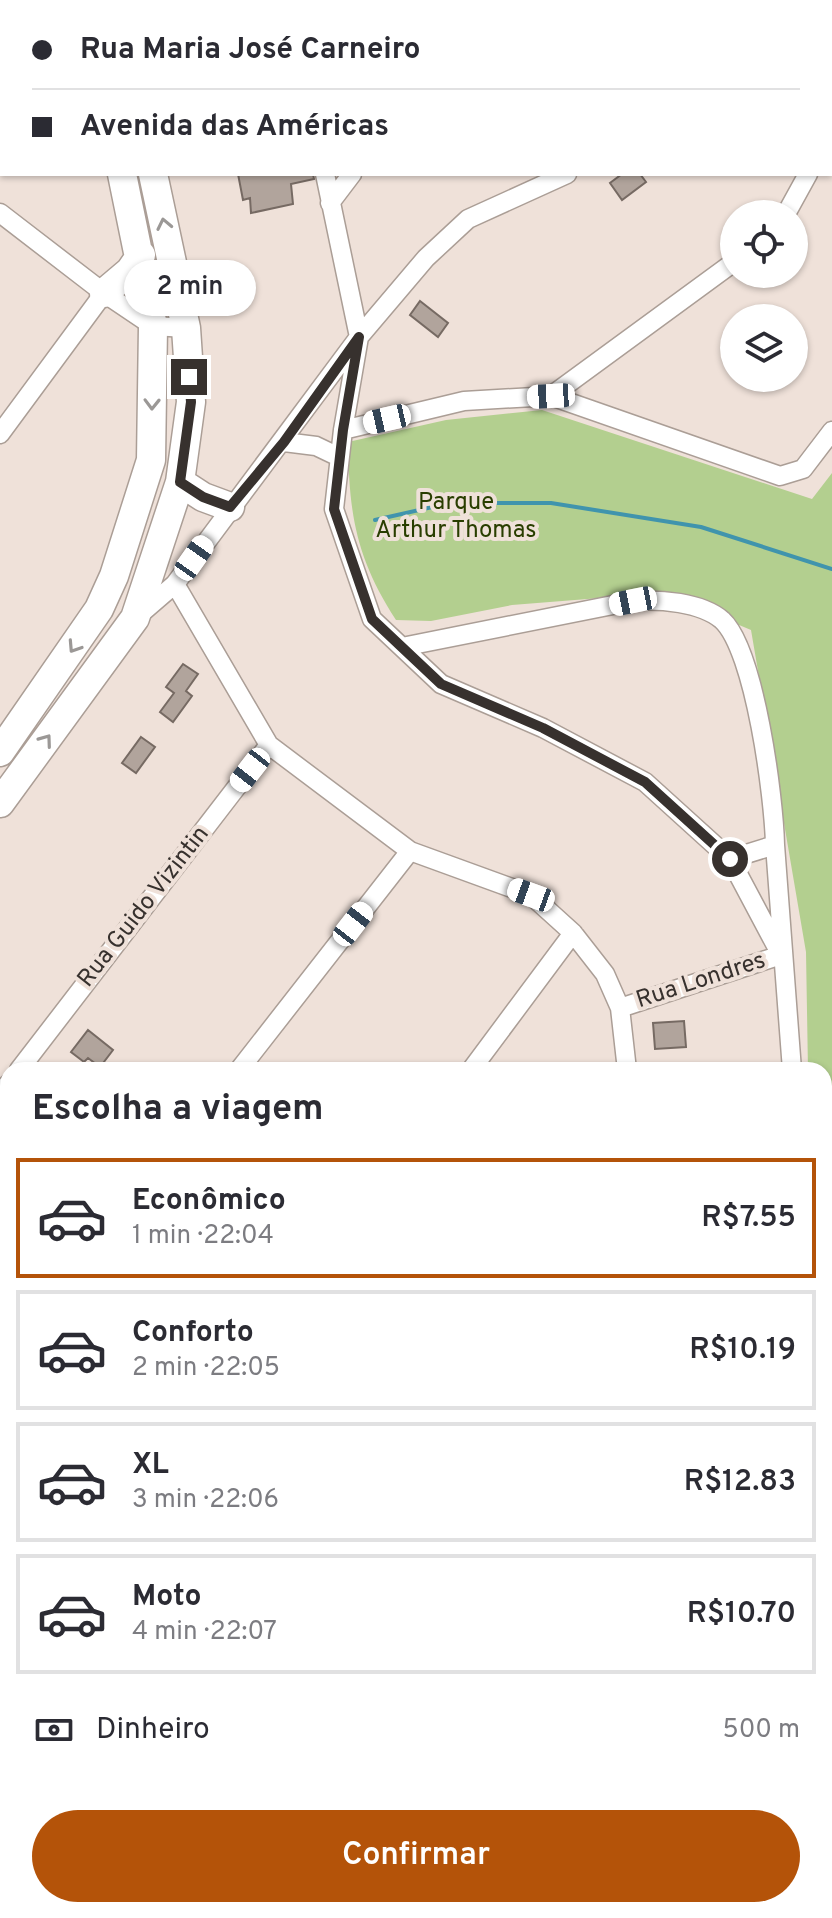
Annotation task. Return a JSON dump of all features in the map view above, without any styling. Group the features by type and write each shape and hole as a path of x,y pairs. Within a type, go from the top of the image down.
{"main road":[{"path":"0,752 99,609 114,576 151,460 153,326 141,255 122,176"},
{"path":"0,803 135,618 180,482 191,402 186,328 153,176"},
{"path":"104,293 130,271 141,255"},
{"path":"180,482 203,497 230,507"}],"street":[{"path":"325,176 359,337 339,457 334,509 372,619 441,684 543,728 645,782 730,859 781,955"},
{"path":"330,203 350,176"},
{"path":"135,618 175,584 230,507 284,442 359,337 426,258 468,219 563,176"},
{"path":"794,200 807,176"},
{"path":"0,213 104,293 153,326 186,328"},
{"path":"551,396 720,272"},
{"path":"0,434 104,293"},
{"path":"343,430 464,401 551,396 780,476 803,469 832,431"},
{"path":"284,442 316,446 339,457"},
{"path":"175,584 269,745 410,851 531,895 573,933 605,974 620,1008 626,1062"},
{"path":"402,647 653,599 691,607 720,618 739,646 762,737 774,809 781,955 791,1062"},
{"name":"Rua Guido Vizintin","path":"25,1062 269,745"},
{"path":"730,859 775,845"},
{"path":"245,1062 410,851"},
{"path":"477,1062 573,933"},
{"name":"Rua Londres","path":"620,1008 781,955"}],"green space":[{"name":"Parque Arthur Thomas","path":"542,410 812,499 832,473 832,1062 808,1062 806,952 751,630 663,593 512,605 431,621 396,620 382,598 357,535 350,492 348,442 446,420"}],"building":[{"path":"238,176 313,176 314,179 291,184 293,204 251,213 250,198 243,200"},
{"path":"619,176 642,176 646,182 622,200 610,183"},
{"path":"420,301 448,323 438,337 410,315"},
{"path":"183,664 198,674 186,691 192,696 173,722 160,712 174,693 166,687"},
{"path":"141,737 155,747 136,773 122,763"},
{"path":"684,1021 686,1047 655,1049 653,1023"},
{"path":"88,1030 113,1050 104,1062 93,1062 88,1058 84,1062 71,1052"}],"waterway":[{"path":"375,520 450,503 551,503 701,527 832,569"}],"route":[{"path":"189,377 191,402 180,482 203,497 230,507 284,442 359,337 339,457 334,509 372,619 441,684 543,728 645,782 730,859"}]}
